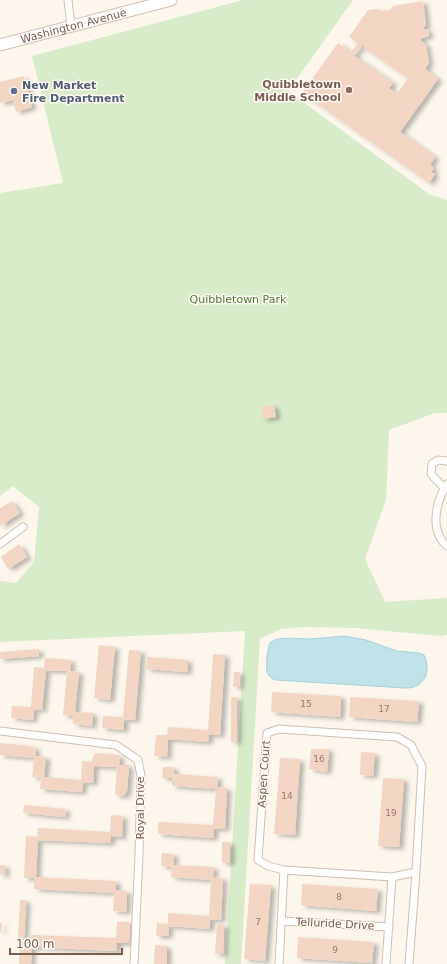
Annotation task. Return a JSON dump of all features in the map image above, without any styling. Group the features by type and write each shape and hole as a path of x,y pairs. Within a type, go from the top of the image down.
{"main road":[{"name":"Washington Avenue","path":"0,45 71,27 154,2 171,0"}],"street":[{"path":"68,0 71,27"},
{"path":"447,462 438,460 432,464 431,474 446,486 437,510 436,521 439,537 447,546"},
{"path":"0,544 23,527"},
{"name":"Aspen Court","path":"409,964 416,872 422,766 411,745 397,737 279,729 266,733 258,860 268,866 284,870 392,877 416,872"},
{"name":"Royal Drive","path":"0,731 116,745 138,760 141,776 134,964"},
{"path":"279,964 284,870"},
{"path":"386,964 392,877"},
{"name":"Telluride Drive","path":"282,921 389,927"}],"green space":[{"name":"Quibbletown Park","path":"243,0 353,0 288,91 429,194 447,200 447,413 435,413 389,430 386,500 365,559 385,602 447,598 447,635 440,636 355,628 306,627 281,629 260,639 241,964 225,964 245,631 0,642 0,581 16,583 34,562 39,507 13,486 0,496 0,193 63,183 32,56"}],"water":[{"path":"345,636 366,640 397,651 419,653 424,655 427,667 425,678 417,686 405,688 276,680 271,678 267,672 267,656 269,647 271,642 275,640 285,638 311,639"}],"building":[{"name":"Quibbletown Middle School","path":"423,1 426,25 422,30 428,29 429,36 420,40 426,45 429,63 425,69 438,79 400,132 435,157 430,165 434,168 431,172 435,174 429,183 302,93 338,43 351,52 358,43 349,37 368,10 390,10 393,6","holes":["362,45 364,45 364,48 408,78 397,94 389,88 393,83 354,56"]},
{"name":"New Market Fire Department","path":"24,76 32,107 16,112 13,100 0,103 0,82"},
{"path":"274,405 276,417 263,419 261,407"},
{"path":"12,501 20,513 0,526 0,508"},
{"path":"19,544 27,557 8,569 1,557"},
{"path":"99,645 115,647 110,700 94,698"},
{"path":"39,649 39,656 0,659 0,652"},
{"path":"129,650 141,651 135,720 124,719 124,730 102,728 103,716 123,717"},
{"path":"213,654 225,655 220,735 209,734 208,742 168,739 167,757 154,756 156,735 167,735 168,727 208,730"},
{"path":"147,657 188,660 187,672 146,669"},
{"path":"45,658 71,660 70,671 79,672 75,712 93,713 92,726 73,724 73,716 63,715 67,671 46,670 42,710 34,709 33,720 11,718 12,706 31,707 34,667 44,668"},
{"path":"234,672 240,672 239,687 233,687"},
{"path":"272,692 341,696 340,717 271,712"},
{"path":"231,697 237,697 237,742 231,742"},
{"path":"350,697 419,701 417,722 349,717"},
{"path":"0,743 31,746 36,749 35,756 46,757 44,777 81,780 82,761 91,762 95,753 120,755 119,765 129,765 127,791 124,796 115,795 117,767 94,766 93,783 83,782 82,792 40,789 41,778 32,777 34,758 0,755"},
{"path":"311,749 329,749 327,772 309,769"},
{"path":"361,752 375,753 373,776 360,775"},
{"path":"280,758 300,759 295,835 274,834"},
{"path":"163,767 174,767 174,774 218,777 217,787 227,788 225,829 214,828 213,838 158,834 158,822 213,825 216,789 172,786 172,778 162,778"},
{"path":"383,778 404,779 399,847 378,846"},
{"path":"24,805 66,809 65,817 23,813"},
{"path":"111,815 123,816 122,837 111,836 110,843 38,840 36,877 116,881 116,890 127,891 126,912 113,911 114,893 34,889 34,878 24,878 26,836 37,837 38,828 110,832"},
{"path":"222,842 230,842 230,863 222,863"},
{"path":"162,853 174,854 173,865 214,867 213,877 223,878 221,920 210,919 210,929 169,926 168,936 156,936 157,923 168,924 168,913 209,916 211,880 171,877 172,867 161,866"},
{"path":"0,865 5,865 5,875 0,874"},
{"path":"250,884 271,885 265,961 244,959"},
{"path":"302,884 378,889 376,911 301,905"},
{"path":"20,900 26,900 24,938 18,938"},
{"path":"117,922 130,922 129,943 117,943 117,951 32,947 31,964 19,964 20,942 31,943 31,935 116,938"},
{"path":"0,923 2,923 1,933 0,933"},
{"path":"217,924 224,925 223,954 215,954"},
{"path":"298,937 374,942 372,963 297,958"},
{"path":"155,945 167,946 167,964 154,964"}],"place":[{"name":"Quibbletown Middle School","path":"349,90"},
{"name":"New Market Fire Department","path":"14,91"}]}
